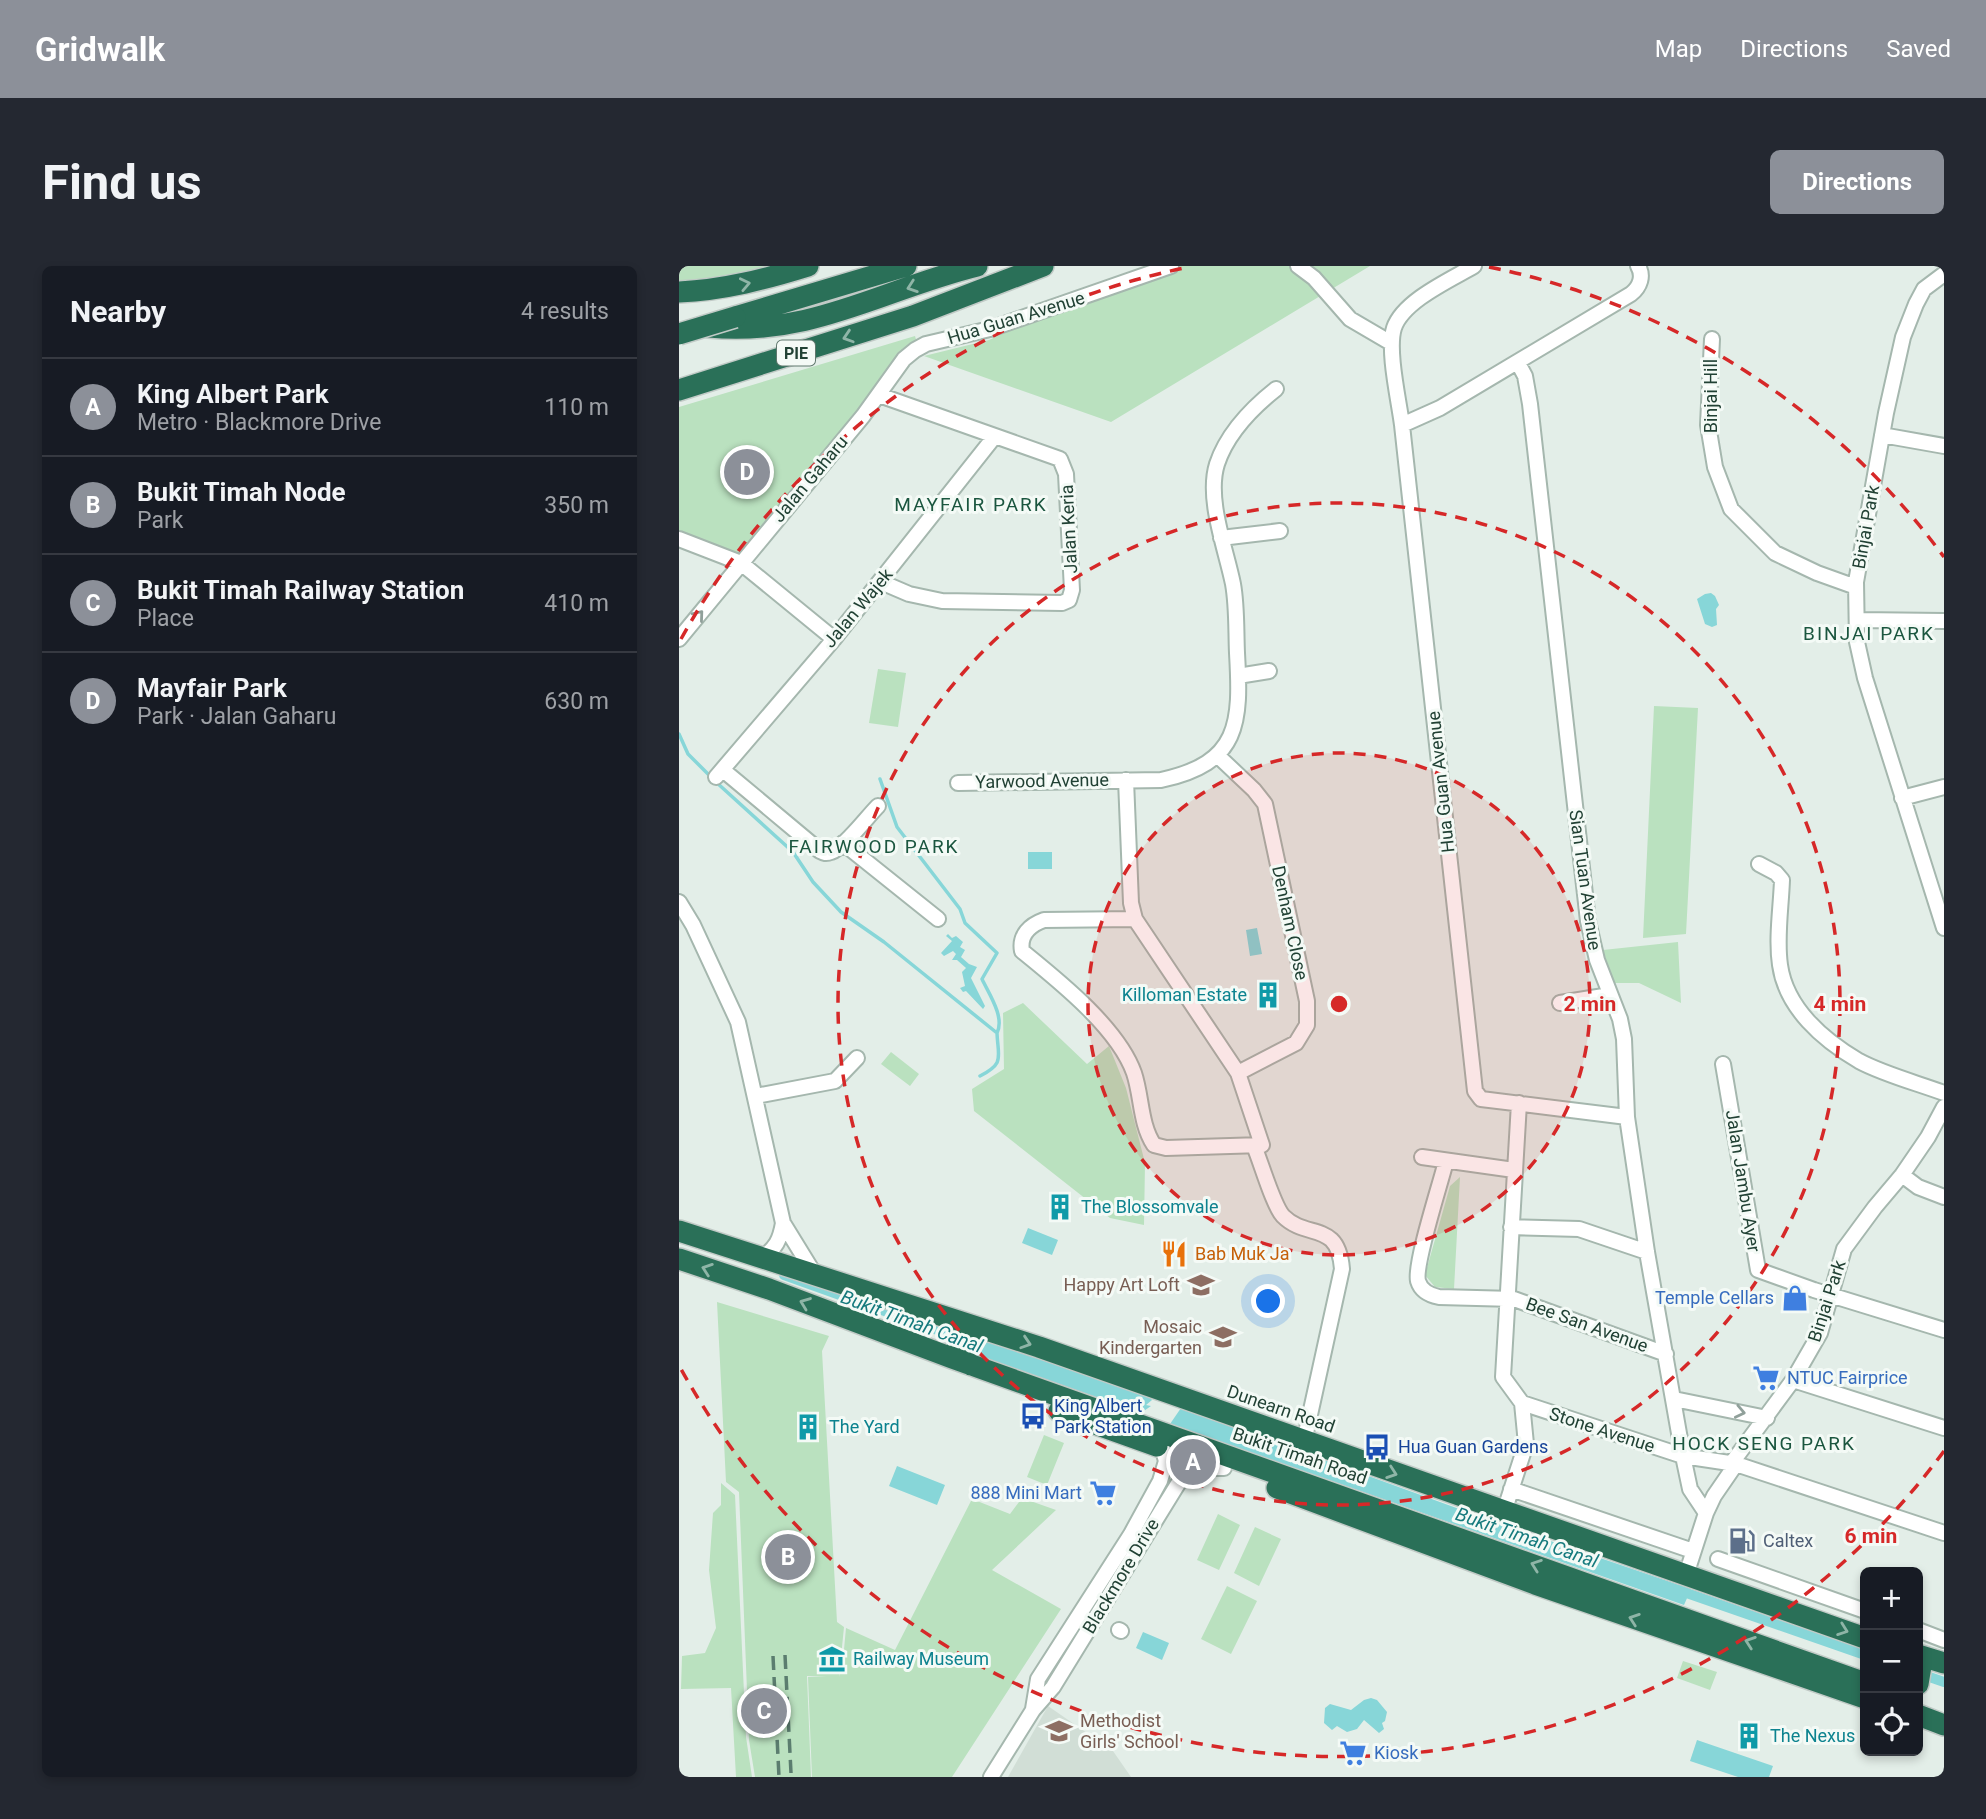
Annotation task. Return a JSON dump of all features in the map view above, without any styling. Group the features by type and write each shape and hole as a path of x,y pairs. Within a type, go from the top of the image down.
{"highway":[{"path":"679,292 729,287 809,266"},
{"path":"679,334 906,266"},
{"path":"679,323 747,328 800,322 825,317 977,266"},
{"name":"PIE","path":"679,390 913,316 1043,266"},
{"name":"Dunearn Road","path":"679,1231 983,1329 1860,1636"},
{"name":"Bukit Timah Road","path":"679,1259 769,1289 1288,1484 1696,1631 1860,1681"},
{"path":"971,1364 957,1353 958,1339 965,1330 983,1329"},
{"path":"893,1336 929,1364 1167,1449 1224,1468 1288,1484"},
{"path":"1696,1631 1860,1696"},
{"path":"1923,1659 1944,1663"},
{"path":"1923,1703 1944,1710"},
{"path":"1923,1717 1944,1725"}],"street":[{"name":"Hua Guan Avenue","path":"879,395 904,359 926,344 990,329 1171,266"},
{"path":"1298,266 1314,278 1350,319 1391,343 1394,326 1407,310 1431,291 1474,266"},
{"path":"1402,425 1431,414 1635,291 1641,272 1638,266"},
{"name":"Binjai Park","path":"1939,272 1924,289 1903,337 1882,435 1856,587 1857,646 1865,678 1944,928"},
{"name":"Binjai Hill","path":"1712,339 1708,425 1715,467 1731,509 1775,553 1856,587"},
{"name":"Hua Guan Avenue","path":"1391,343 1475,1091 1482,1099 1627,1116"},
{"name":"Sian Tuan Avenue","path":"1518,363 1525,376 1531,404 1588,921 1597,960 1619,1019 1623,1040 1627,1116 1647,1252 1683,1456 1690,1489 1706,1513"},
{"name":"Yarwood Avenue","path":"958,783 1161,780 1190,774 1217,755 1230,737 1239,709 1233,586 1221,538 1214,486 1217,464 1231,438 1256,405 1276,389"},
{"name":"Jalan Keria","path":"879,395 1057,457 1063,463 1066,474 1072,584 1069,600 1055,604 942,601 909,594 881,582"},
{"name":"Jalan Gaharu","path":"679,639 879,395"},
{"path":"1882,435 1944,446"},
{"name":"Jalan Wajek","path":"843,843 832,852 820,851 719,773 881,582 995,436"},
{"path":"1221,538 1280,531"},
{"path":"679,539 741,563 834,639"},
{"path":"1857,620 1944,621"},
{"path":"1238,676 1269,671"},
{"name":"Denham Close","path":"1217,755 1265,804 1307,1001 1307,1026 1296,1043 1238,1073"},
{"name":"Yarwood Avenue","path":"1126,780 1131,903 1135,919 1238,1073 1274,1203 1291,1223 1321,1232 1337,1246 1341,1255 1342,1269 1304,1442"},
{"path":"1902,798 1944,787"},
{"path":"878,806 843,843 938,919"},
{"path":"1759,864 1776,873 1782,880 1780,964 1792,1003 1811,1024 1860,1061 1944,1093"},
{"path":"679,902 693,925 738,1022 783,1223 815,1275"},
{"path":"1135,919 1044,920 1026,931 1021,943 1022,951 1057,979 1117,1041 1134,1073 1148,1136 1154,1146 1258,1146"},
{"path":"1560,1003 1610,995"},
{"path":"756,1097 835,1081 857,1058"},
{"name":"Jalan Jambu Ayer","path":"1723,1064 1758,1270 1944,1330"},
{"path":"1504,1512 1526,1444 1522,1403 1503,1377 1519,1103"},
{"name":"Binjai Park","path":"1686,1575 1714,1496 1793,1380 1820,1333 1844,1249 1902,1175 1928,1137 1944,1107"},
{"path":"1422,1157 1514,1170"},
{"name":"Bee San Avenue","path":"1446,1161 1419,1265 1419,1283 1430,1295 1507,1299 1665,1354"},
{"path":"1902,1175 1918,1186 1944,1197"},
{"path":"762,1258 774,1250 780,1240 783,1223"},
{"path":"1511,1227 1579,1229 1647,1252"},
{"path":"1793,1380 1944,1428"},
{"path":"1674,1399 1767,1418"},
{"name":"Stone Avenue","path":"1522,1403 1683,1456 1734,1464 1944,1533"},
{"path":"1033,1710 1173,1476 1175,1465 1167,1449"},
{"name":"Blackmore Drive","path":"991,1777 1033,1710 1053,1687 1184,1474 1196,1468 1224,1468"},
{"path":"1511,1489 1693,1551"},
{"path":"1718,1559 1860,1609"},
{"path":"1923,1632 1944,1640"}],"shaded area":[{"name":"Methodist Girls' School","path":"1048,1706 1113,1751 1131,1777 1008,1777"}],"green space":[{"path":"679,266 779,266 745,275 679,283"},
{"path":"1149,266 1370,266 1111,422 924,356 989,340"},
{"path":"915,336 917,343 884,390 738,559 679,538 679,407"},
{"path":"878,669 906,673 898,727 869,723"},
{"path":"1654,706 1698,708 1686,934 1643,938"},
{"path":"1678,942 1681,1003 1639,983 1611,983 1603,950"},
{"path":"1023,1003 1087,1064 1109,1046 1126,1088 1145,1163 1144,1225 1110,1218 974,1111 972,1089 1004,1069 1003,1013"},
{"path":"891,1052 919,1074 910,1086 881,1064"},
{"path":"1460,1177 1454,1289 1435,1287 1425,1275 1450,1186"},
{"path":"717,1302 829,1336 822,1351 837,1622 844,1627 839,1677 846,1628 895,1650 972,1499 1010,1514 1022,1498 1056,1510 992,1570 1061,1609 952,1777 812,1777 808,1677 827,1677 807,1676 811,1777 755,1777 749,1740 739,1492 726,1482"},
{"path":"1044,1435 1064,1443 1047,1485 1027,1477"},
{"path":"721,1483 735,1495 746,1737 752,1777 736,1777 731,1688 681,1689 682,1656 705,1653 716,1628 709,1570 713,1513 721,1505"},
{"path":"1218,1514 1240,1525 1219,1570 1197,1560"},
{"path":"1255,1527 1281,1539 1259,1586 1234,1573"},
{"path":"1227,1586 1257,1601 1231,1654 1201,1639"},
{"path":"1683,1661 1717,1672 1710,1690 1677,1678"}],"water":[{"path":"1711,593 1719,605 1716,609 1717,625 1712,627 1705,624 1697,599"},
{"path":"1028,852 1052,852 1052,869 1028,869"},
{"path":"1257,928 1262,954 1250,956 1246,930"},
{"path":"948,934 963,942 960,947 965,950 961,957 977,967 971,978 985,1006 983,1009 960,988 965,986 962,972 966,968 957,960 952,960 956,954 953,951 944,956 941,953 952,941 946,936"},
{"path":"1028,1228 1058,1240 1052,1255 1022,1243"},
{"path":"960,1331 1149,1395 1152,1400 1146,1405 1151,1406 1141,1413 957,1348"},
{"path":"1181,1408 1495,1522 1691,1589 1684,1605 1170,1424"},
{"path":"897,1466 945,1485 937,1505 889,1486"},
{"path":"1143,1632 1169,1643 1162,1660 1136,1648"},
{"path":"1371,1698 1377,1700 1387,1712 1382,1723 1384,1729 1379,1733 1364,1720 1357,1729 1347,1732 1337,1726 1332,1730 1324,1723 1325,1708 1330,1704 1351,1710"},
{"path":"1697,1740 1773,1766 1769,1777 1738,1777 1690,1761"}],"waterway":[{"path":"679,734 688,754 711,777"},
{"path":"880,779 897,827 960,909 965,923 997,953 982,979 998,1013 997,1033"},
{"path":"716,782 793,852 813,882 841,912 884,942 997,1033 997,1063 980,1076"},
{"name":"Bukit Timah Canal","path":"784,1275 960,1338"},
{"name":"Bukit Timah Canal","path":"1678,1590 1860,1653"},
{"name":"Bukit Timah Canal","path":"1923,1675 1944,1682"}],"railway":[{"path":"785,1655 791,1773"},
{"path":"773,1656 779,1777"}],"place":[{"name":"Mayfair Park","path":"747,472"},
{"name":"Killoman Estate","path":"1268,995"},
{"name":"The Blossomvale","path":"1060,1207"},
{"name":"Bab Muk Ja","path":"1174,1254"},
{"name":"Happy Art Loft","path":"1201,1285"},
{"name":"Temple Cellars","path":"1795,1298"},
{"name":"Mosaic Kindergarten","path":"1223,1337"},
{"name":"NTUC Fairprice","path":"1766,1378"},
{"name":"King Albert Park Station","path":"1033,1416"},
{"name":"The Yard","path":"808,1427"},
{"name":"Hua Guan Gardens","path":"1377,1447"},
{"name":"King Albert Park","path":"1193,1462"},
{"name":"888 Mini Mart","path":"1103,1493"},
{"name":"Caltex","path":"1742,1541"},
{"name":"Bukit Timah Node","path":"788,1557"},
{"name":"Railway Museum","path":"832,1659"},
{"name":"Bukit Timah Railway Station","path":"764,1711"},
{"name":"Methodist Girls' School","path":"1059,1731"},
{"name":"The Nexus","path":"1749,1736"},
{"name":"Kiosk","path":"1353,1753"}],"district":[{"name":"MAYFAIR PARK","path":"971,504"},
{"name":"BINJAI PARK","path":"1869,633"},
{"name":"FAIRWOOD PARK","path":"874,846"},
{"name":"HOCK SENG PARK","path":"1764,1443"}]}
